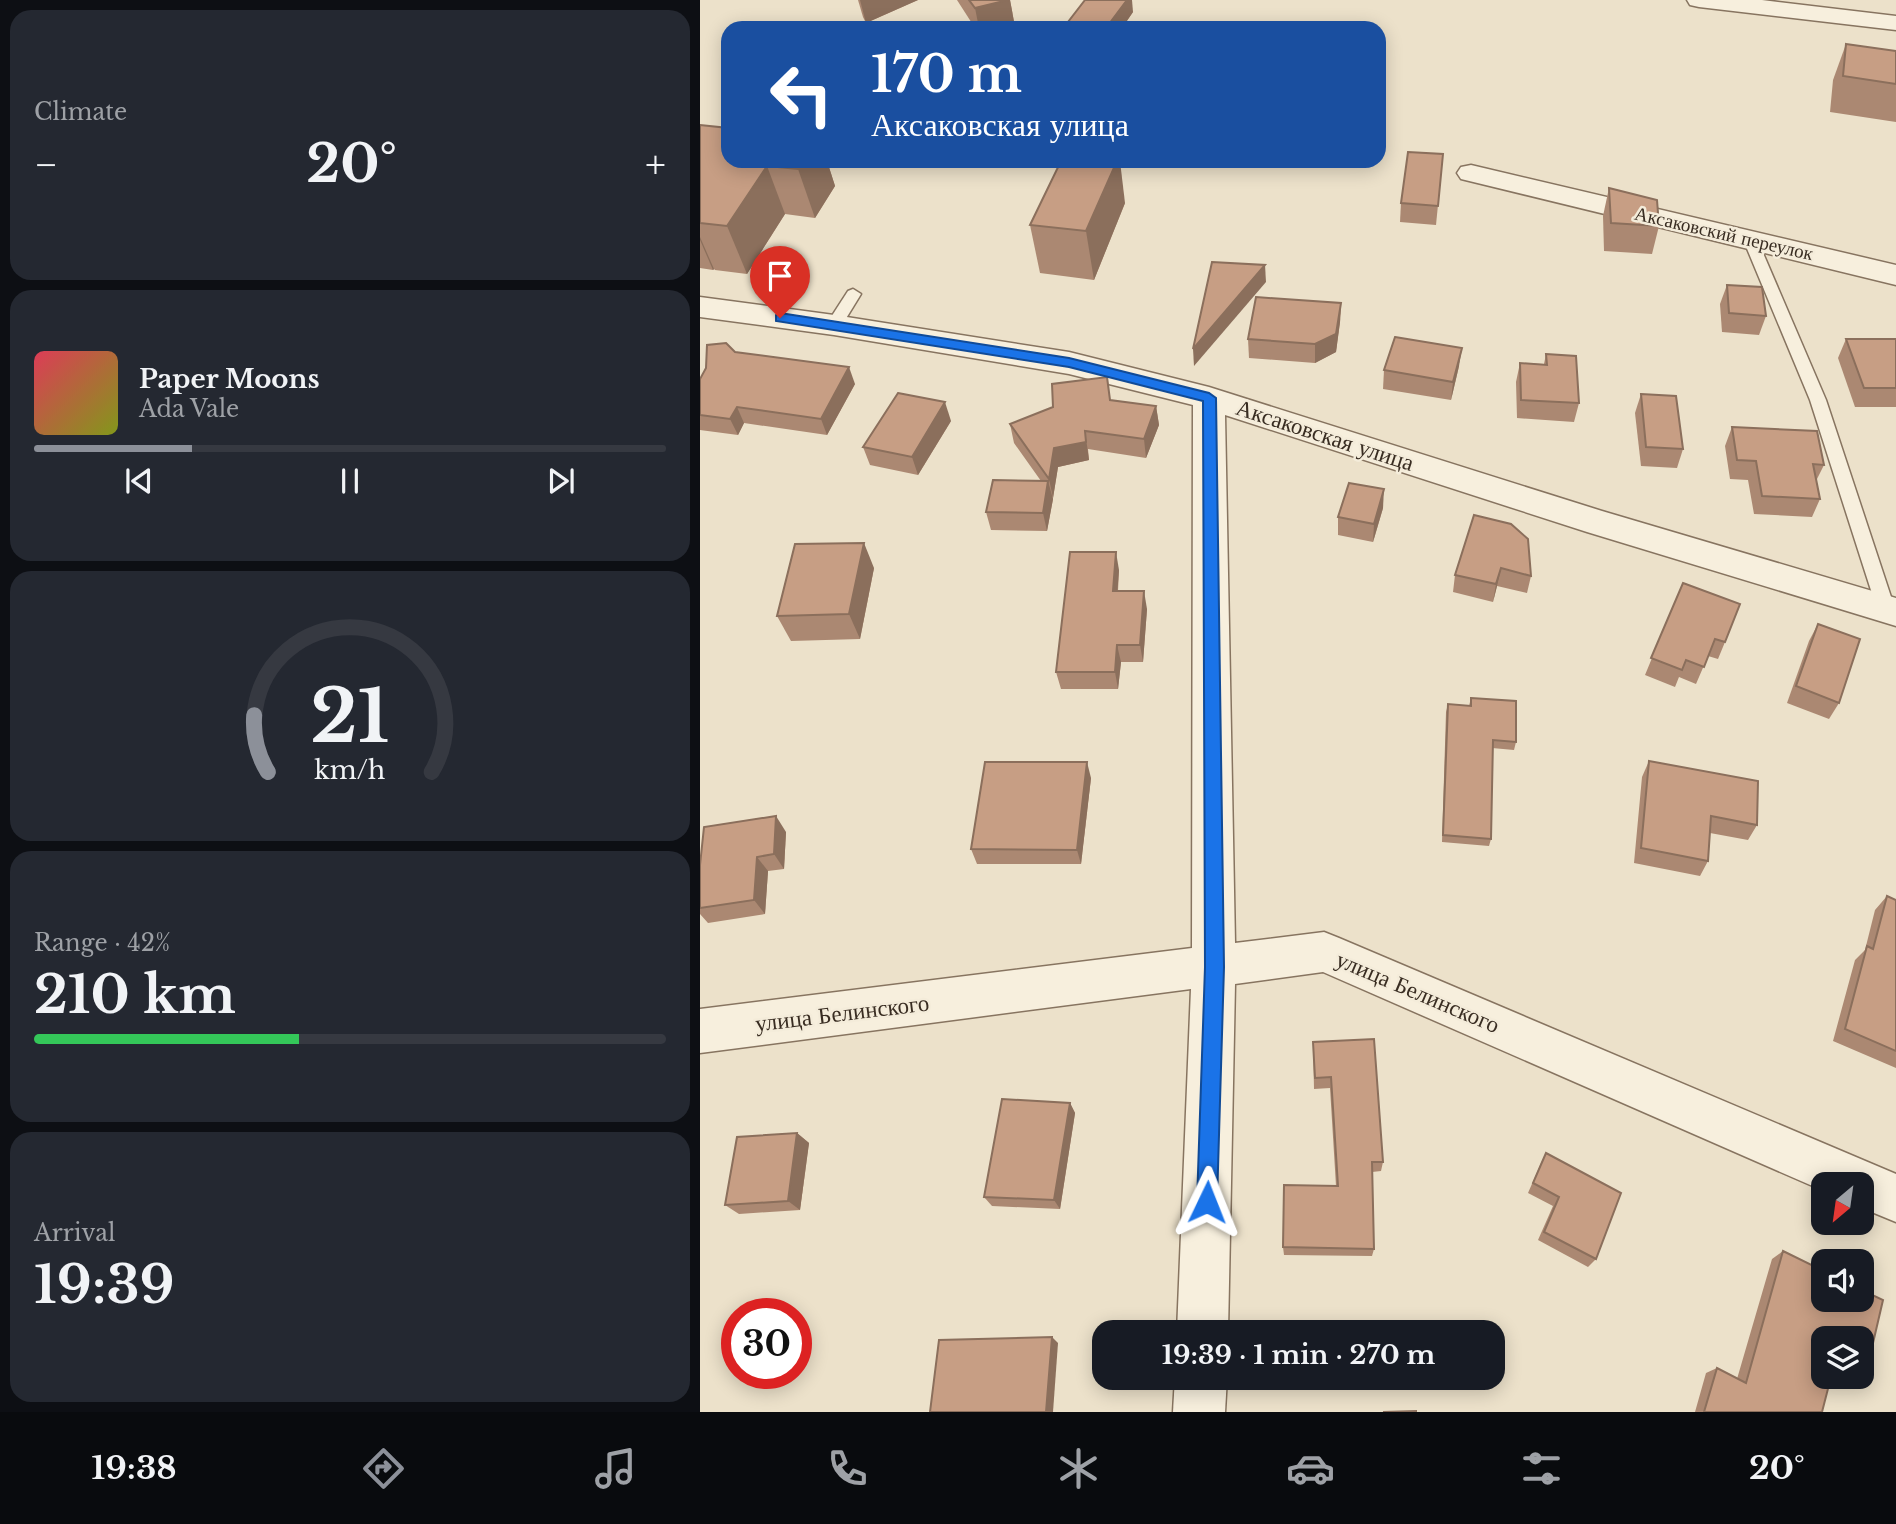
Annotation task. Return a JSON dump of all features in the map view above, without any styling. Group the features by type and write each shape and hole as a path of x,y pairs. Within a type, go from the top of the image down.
{"street":[{"path":"1699,0 1896,23"},
{"name":"Аксаковский переулок","path":"1471,173 1896,275"},
{"name":"Аксаковская улица","path":"700,307 834,325 1069,363 1209,398 1599,523 1891,611"},
{"path":"1202,1320 1214,967 1209,398"},
{"name":"улица Белинского","path":"700,1031 1324,952 1896,1198"},
{"path":"1199,1412 1200,1390"}],"lane":[{"path":"1750,239 1818,400 1891,611"},
{"path":"834,325 853,294"}],"building":[{"path":"969,0 1008,0 975,8"},
{"path":"1085,0 1127,0 1111,21 1069,21"},
{"path":"1846,44 1896,51 1896,84 1843,76"},
{"path":"700,125 721,127 721,168 766,168 727,226 700,223"},
{"path":"1408,152 1443,154 1438,206 1401,203"},
{"path":"1058,168 1114,168 1086,231 1030,225"},
{"path":"1609,188 1657,200 1659,226 1611,223"},
{"path":"1212,262 1265,265 1193,349"},
{"path":"1727,285 1762,287 1766,316 1729,313"},
{"path":"1256,297 1341,303 1336,334 1315,344 1248,339"},
{"path":"1395,337 1462,348 1453,382 1384,370"},
{"path":"1846,339 1896,339 1896,388 1864,388"},
{"path":"726,343 735,352 849,367 821,419 737,407 730,419 700,415 700,379 706,368 707,345"},
{"path":"1546,354 1576,356 1579,403 1521,400 1520,363 1547,365"},
{"path":"1107,377 1110,400 1156,406 1144,439 1085,431 1086,442 1054,448 1049,479 1010,424 1053,407 1052,384"},
{"path":"898,393 945,402 912,457 863,447"},
{"path":"1641,394 1676,396 1683,449 1646,447"},
{"path":"1732,427 1817,431 1824,465 1813,464 1820,499 1762,496 1756,461 1737,460"},
{"path":"993,480 1048,481 1043,513 986,512"},
{"path":"1349,483 1384,489 1374,524 1338,517"},
{"path":"1474,515 1511,524 1528,539 1531,576 1501,568 1496,584 1455,575"},
{"path":"864,543 849,614 777,616 795,544"},
{"path":"1070,552 1116,552 1113,591 1144,591 1140,645 1117,645 1115,672 1056,672"},
{"path":"1683,583 1740,604 1725,642 1715,639 1704,667 1686,660 1682,670 1651,658"},
{"path":"1818,624 1860,639 1839,703 1796,686"},
{"path":"1471,698 1516,701 1516,742 1493,740 1491,839 1443,835 1448,704 1471,706"},
{"path":"1649,761 1758,781 1757,825 1711,816 1708,861 1641,848"},
{"path":"985,762 1087,762 1077,850 971,849"},
{"path":"776,816 774,854 757,857 754,900 700,908 700,865 704,827"},
{"path":"1887,896 1896,900 1896,1051 1845,1029 1867,946 1873,949"},
{"path":"1374,1039 1383,1162 1372,1162 1374,1249 1283,1247 1284,1185 1338,1186 1331,1077 1315,1078 1313,1042"},
{"path":"1002,1099 1070,1103 1054,1200 984,1197"},
{"path":"797,1133 788,1201 725,1205 737,1137"},
{"path":"1546,1153 1621,1193 1596,1259 1544,1232 1559,1197 1533,1183"},
{"path":"1783,1251 1811,1265 1811,1312 1874,1312 1874,1296 1883,1300 1874,1339 1874,1326 1811,1326 1811,1389 1828,1389 1822,1412 1704,1412 1717,1368 1746,1383"},
{"path":"1052,1337 1046,1412 930,1412 939,1340"}],"route":[{"path":"780,318 1069,363 1209,398 1214,967 1207,1202"}]}
